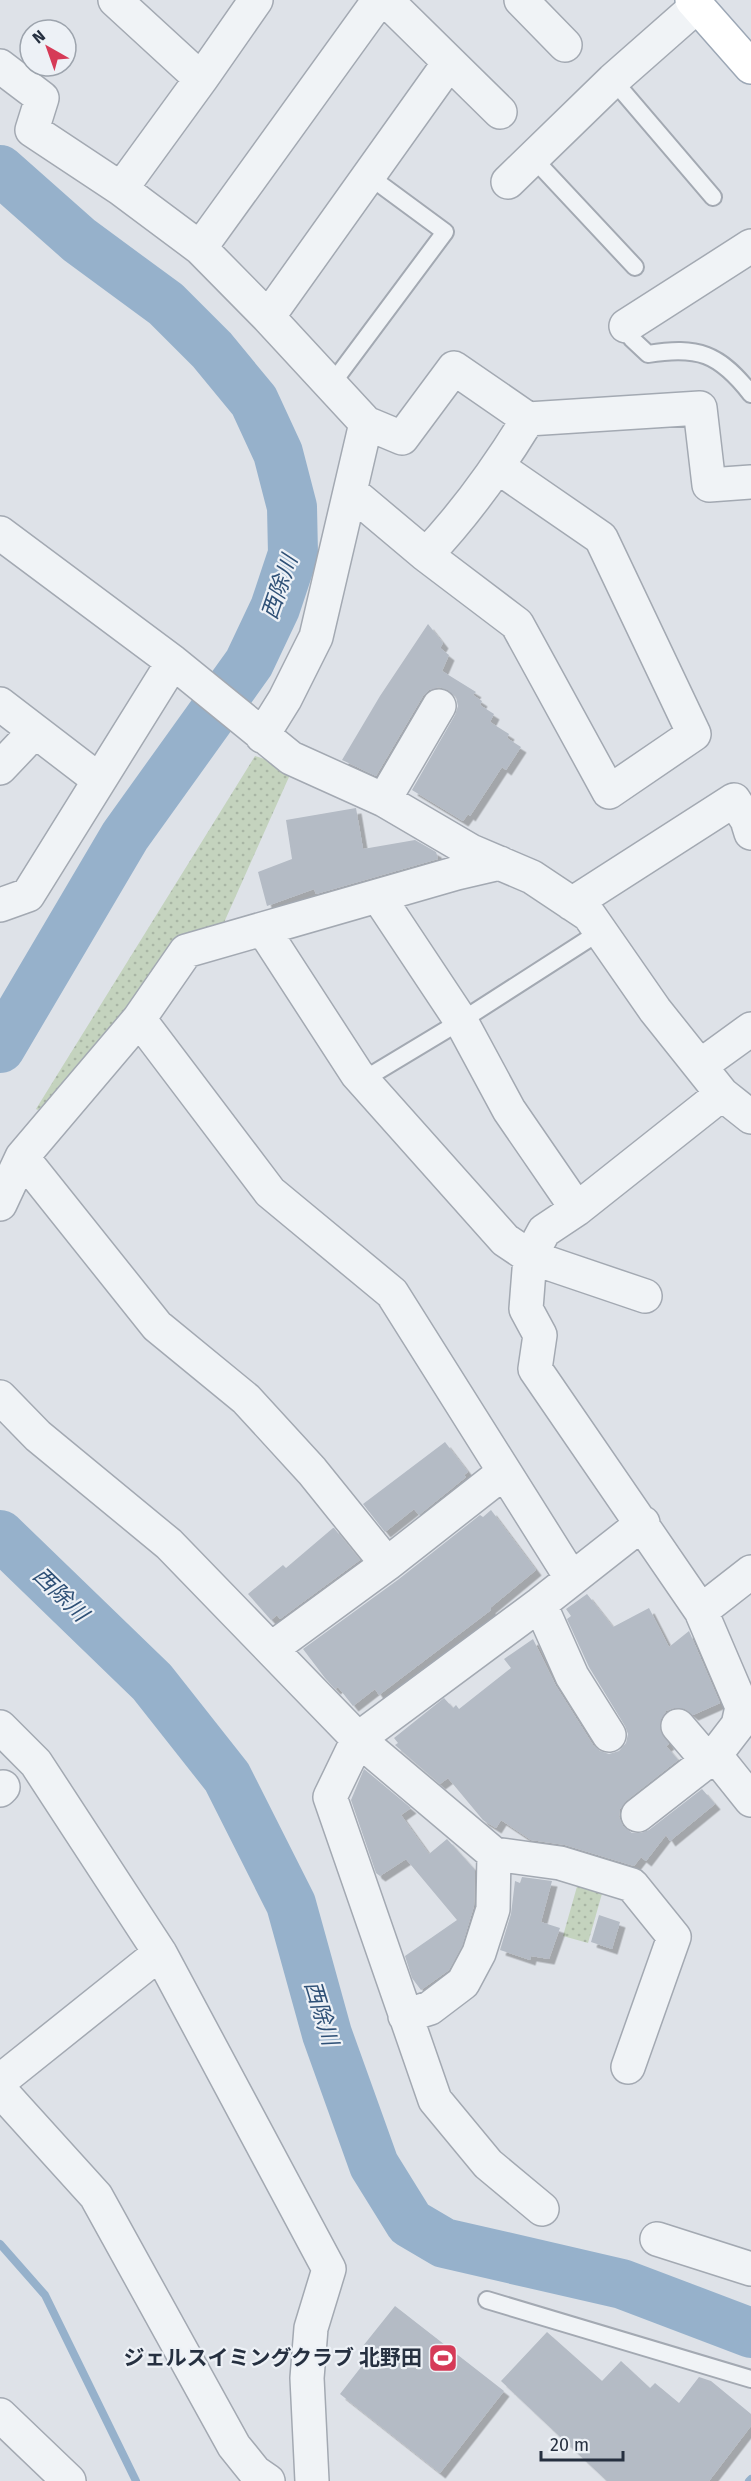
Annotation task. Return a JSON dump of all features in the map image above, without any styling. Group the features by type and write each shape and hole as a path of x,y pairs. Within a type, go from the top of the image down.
{"main road":[{"path":"694,3 751,67"}],"street":[{"path":"115,0 201,79"},
{"path":"121,189 256,0"},
{"path":"200,248 379,0"},
{"path":"386,0 500,112"},
{"path":"521,0 565,45"},
{"path":"507,182 694,3"},
{"path":"268,317 449,63"},
{"path":"0,66 42,98 32,130 121,189 200,248 268,317 366,423 402,438 454,368 528,419 700,408 709,485 751,482"},
{"path":"626,326 751,246"},
{"path":"426,555 457,522 498,467 528,419"},
{"path":"254,729 285,699 316,637 366,423"},
{"path":"351,492 426,555 517,624 609,792 694,734 601,538 498,467"},
{"path":"1,535 181,668 291,758 384,800 471,851 532,877 589,915 655,1010 722,1094 751,1117"},
{"path":"0,905 28,895 99,780 181,668"},
{"path":"0,704 99,780"},
{"path":"384,800 440,706"},
{"path":"0,768 35,731"},
{"path":"572,903 734,800 747,820 751,833"},
{"path":"0,1204 22,1157 139,1019 186,951 500,863"},
{"path":"378,896 461,1021 509,1110 577,1209"},
{"path":"263,929 363,1080 505,1240 530,1257 645,1296"},
{"path":"139,1019 270,1192 392,1293 572,1579"},
{"path":"700,1066 751,1029"},
{"path":"638,1815 711,1758 738,1725 746,1704 701,1611 643,1523 535,1369 540,1335 526,1309 530,1257 544,1230 577,1209 722,1094"},
{"path":"22,1157 157,1326 246,1399 312,1470 387,1564"},
{"path":"0,1397 38,1436 169,1544 358,1739 494,1854 560,1863 632,1885 674,1937 628,2067"},
{"path":"271,1649 387,1564 504,1473"},
{"path":"542,2209 488,2164 435,2100 330,1797 358,1739 540,1604 643,1523"},
{"path":"701,1611 751,1572"},
{"path":"540,1604 572,1676 609,1735"},
{"path":"678,1726 751,1800"},
{"path":"0,1727 36,1763 160,1953 328,2269 311,2328 307,2378 312,2481"},
{"path":"405,2016 430,2008 464,1983 479,1953 493,1909 494,1854"},
{"path":"0,2081 160,1953"},
{"path":"0,2090 96,2196 234,2446 255,2472 268,2481"},
{"path":"657,2239 751,2269"},
{"path":"0,2415 69,2481"}],"lane":[{"path":"613,80 713,197"},
{"path":"533,158 634,267"},
{"path":"331,385 445,232 369,176"},
{"path":"626,326 632,339 648,354 678,349 704,354 721,363 751,394"},
{"path":"363,1080 461,1021 601,931"},
{"path":"487,2300 751,2379"}],"green space":[{"path":"255,756 293,768 222,927 38,1110 36,1109"},
{"path":"578,1883 603,1890 588,1943 563,1936"}],"building":[{"path":"428,624 443,643 440,648 449,655 442,671 476,692 473,695 482,701 480,705 494,714 490,722 509,734 507,738 521,747 506,770 502,767 470,816 468,814 463,821 412,790 455,715 458,706 456,697 448,690 439,687 429,690 423,696 376,776 342,760 380,696"},
{"path":"356,808 363,849 415,840 436,852 438,859 316,894 314,889 267,906 258,872 292,859 286,820"},
{"path":"445,1442 468,1472 464,1475 466,1477 419,1515 414,1509 385,1532 363,1504"},
{"path":"491,1510 536,1570 490,1608 491,1610 379,1695 375,1689 353,1706 338,1687 335,1689 325,1678 303,1649 399,1579 480,1515 483,1517"},
{"path":"333,1528 360,1560 280,1619 277,1615 271,1620 248,1594 283,1565 286,1568"},
{"path":"587,1594 613,1627 649,1608 669,1647 689,1631 720,1703 693,1715 685,1709 674,1708 666,1711 661,1719 660,1730 669,1744 666,1746 678,1760 626,1801 620,1809 619,1817 623,1826 632,1833 649,1830 702,1789 715,1804 670,1841 666,1835 646,1861 641,1857 634,1866 565,1845 531,1840 501,1820 496,1828 483,1820 448,1778 440,1784 395,1745 398,1743 394,1738 444,1698 453,1708 456,1705 459,1709 511,1668 504,1659 533,1639 556,1686 593,1745 609,1754 619,1751 626,1743 628,1734 625,1726 589,1667 567,1619 571,1616 566,1609"},
{"path":"364,1769 411,1808 401,1815 429,1854 447,1839 475,1870 474,1906 462,1946 449,1970 421,1990 412,1978 405,1956 457,1920 406,1859 380,1876 376,1873 351,1800"},
{"path":"522,1877 552,1881 541,1922 560,1928 549,1959 531,1956 530,1960 500,1950 511,1914 515,1881 520,1883"},
{"path":"599,1915 620,1922 612,1949 591,1942"},
{"path":"395,2306 504,2391 440,2473 340,2394 372,2353 363,2346"},
{"path":"547,2332 602,2381 621,2361 650,2388 655,2383 679,2403 699,2377 711,2381 751,2414 751,2426 709,2481 607,2481 501,2381"}],"waterway":[{"name":"西除川","path":"0,170 79,240 166,304 212,350 254,401 278,453 292,507 293,554 275,608 249,663 125,836 0,1048"},
{"name":"西除川","path":"0,1535 152,1682 227,1777 291,1904 327,2034 374,2165 410,2223 444,2243 622,2284 751,2333"},
{"path":"0,2244 45,2295 136,2481"}],"place":[{"name":"ジェルスイミングクラブ 北野田","path":"443,2358"}]}
